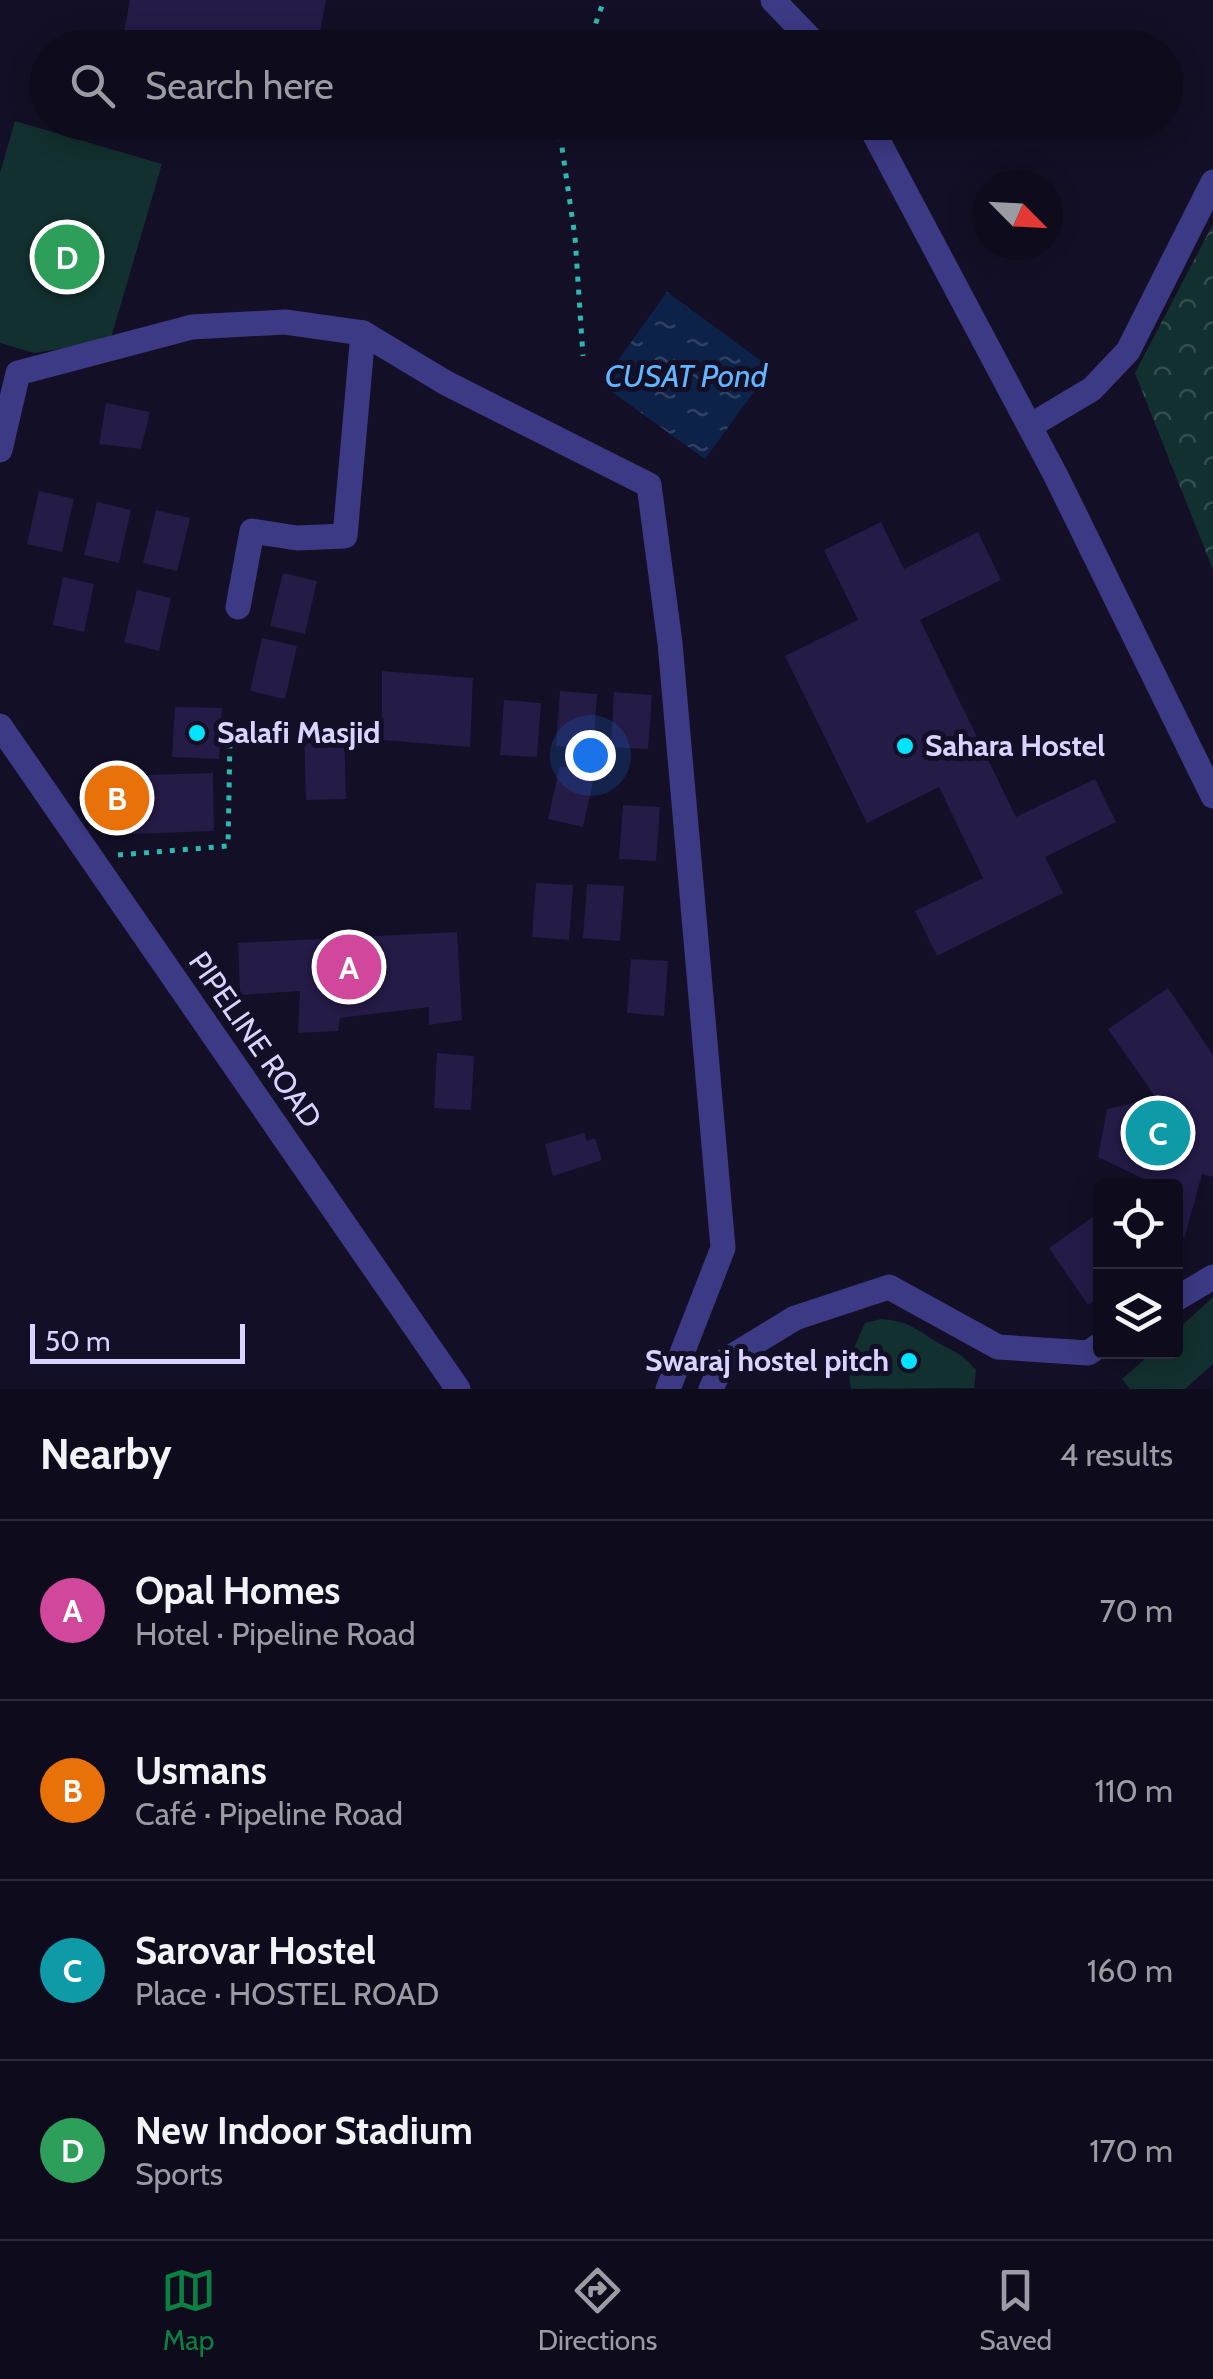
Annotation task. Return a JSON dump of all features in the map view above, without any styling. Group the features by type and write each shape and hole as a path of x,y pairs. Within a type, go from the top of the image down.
{"street":[{"path":"774,0 802,30"},
{"path":"878,140 1030,426 1213,796"},
{"path":"1030,426 1092,388 1128,351 1213,182"},
{"path":"0,450 18,373 192,327 285,322 363,333 446,384 649,485 670,644 723,1248 668,1389"},
{"path":"238,607 252,531 297,538 345,536 363,333"},
{"name":"PIPELINE ROAD","path":"0,726 458,1389"},
{"path":"1183,1295 1213,1276"},
{"path":"711,1389 723,1362 795,1318 889,1287 998,1347 1088,1353 1093,1350"}],"path":[{"path":"593,30 604,0"},
{"path":"561,140 575,237 583,356"},
{"path":"90,857 228,846 230,738"}],"green space":[{"path":"15,121 30,125 30,140 80,140 162,164 110,341 34,353 0,343 0,173"},
{"path":"1213,224 1213,570 1135,373"},
{"path":"1213,1297 1213,1364 1185,1389 1130,1389 1122,1379 1145,1359 1183,1359 1183,1325"},
{"name":"Swaraj hostel pitch","path":"881,1319 908,1325 964,1357 976,1370 974,1388 851,1389 851,1363 858,1339 865,1323"}],"water":[{"name":"CUSAT Pond","path":"667,292 771,368 705,459 601,384"}],"building":[{"path":"130,0 326,0 320,30 124,30"},
{"path":"106,403 150,412 141,449 99,444"},
{"path":"39,491 74,499 62,552 27,544"},
{"path":"97,502 131,510 119,563 84,555"},
{"path":"156,510 190,518 177,571 143,563"},
{"name":"Sahara Hostel","path":"881,522 904,569 978,532 1001,580 920,620 1016,817 1095,779 1116,822 1045,857 1063,893 937,956 915,911 983,878 939,787 867,823 785,656 858,620 824,550"},
{"path":"283,573 317,581 305,634 270,626"},
{"path":"63,577 94,584 84,632 53,625"},
{"path":"137,590 171,598 159,651 124,642"},
{"path":"262,638 297,646 285,699 250,691"},
{"path":"382,671 473,678 470,747 382,740"},
{"path":"560,691 597,694 593,749 556,746"},
{"path":"614,692 652,695 648,749 611,747"},
{"path":"504,700 541,703 537,757 500,755"},
{"name":"Salafi Masjid","path":"175,707 222,708 219,759 172,757"},
{"path":"344,728 346,799 306,800 304,729"},
{"path":"560,766 595,773 583,827 548,819"},
{"path":"213,773 214,831 131,834 130,803 110,804 109,776"},
{"path":"623,805 660,807 656,861 619,859"},
{"path":"536,883 573,885 569,940 532,937"},
{"path":"587,884 624,886 620,941 583,938"},
{"path":"457,932 462,1020 429,1025 429,1007 340,1018 338,1031 298,1033 300,991 240,995 238,943"},
{"path":"631,959 668,961 664,1016 627,1013"},
{"path":"1168,988 1213,1055 1213,1177 1202,1174 1183,1238 1183,1179 1144,1179 1098,1157 1107,1109 1156,1098 1108,1029"},
{"path":"437,1053 474,1056 471,1110 434,1108"},
{"path":"584,1133 587,1141 595,1138 602,1160 553,1176 545,1144"},
{"path":"1093,1217 1093,1301 1088,1305 1049,1248"}],"place":[{"name":"New Indoor Stadium","path":"67,257"},
{"name":"Salafi Masjid","path":"197,733"},
{"name":"Sahara Hostel","path":"905,746"},
{"name":"Usmans","path":"117,798"},
{"name":"Opal Homes","path":"349,967"},
{"name":"Sarovar Hostel","path":"1158,1133"},
{"name":"Swaraj hostel pitch","path":"909,1361"}]}
